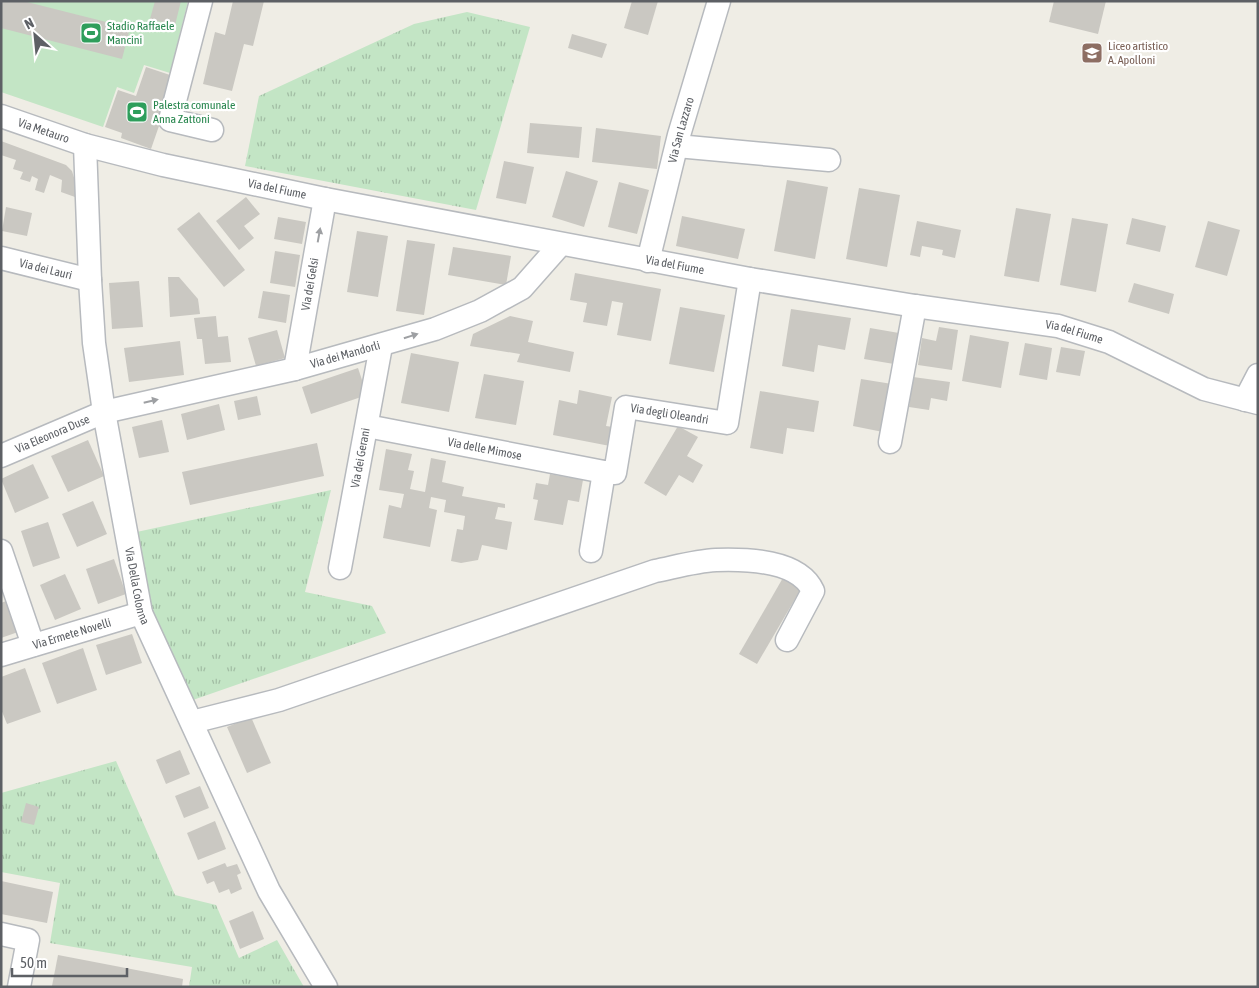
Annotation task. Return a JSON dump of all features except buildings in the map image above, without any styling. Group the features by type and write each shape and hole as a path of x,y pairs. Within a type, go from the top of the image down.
{"street":[{"path":"201,1 170,120 212,130"},
{"name":"Via San Lazzaro","path":"648,261 677,146 719,1"},
{"name":"Via Metauro","path":"1,116 85,145"},
{"name":"Via del Fiume","path":"85,145 163,165 560,245 750,279 916,306 1058,326 1109,342 1204,389 1251,401"},
{"name":"Via Della Colonna","path":"85,145 94,343 104,412 141,613 269,891 326,987"},
{"path":"677,146 828,160"},
{"name":"Via dei Gelsi","path":"295,369 325,199"},
{"name":"Via dei Mandorli","path":"104,412 295,369 435,329 522,288 560,245"},
{"name":"Via dei Lauri","path":"1,258 90,280"},
{"name":"Via degli Oleandri","path":"604,472 615,473 626,407 727,423 750,279"},
{"path":"890,442 916,306"},
{"name":"Via dei Gerani","path":"340,568 380,346"},
{"path":"1251,401 1258,375"},
{"name":"Via Eleonora Duse","path":"1,456 104,412"},
{"name":"Via delle Mimose","path":"367,426 604,472"},
{"path":"591,551 604,472"},
{"path":"1,551 33,645"},
{"path":"192,722 279,700 655,571 715,560 747,561 779,566 797,572 808,580 813,591 787,640"},
{"name":"Via Ermete Novelli","path":"1,655 141,613"},
{"path":"1,934 28,940 19,987"}],"green space":[{"name":"Stadio Raffaele Mancini","path":"1,1 188,1 170,73 144,65 134,93 117,87 103,127 1,92"},
{"path":"467,12 530,27 476,210 245,166 259,96 414,24"},
{"path":"331,490 305,592 372,606 386,633 190,701 145,611 132,533"},
{"path":"116,761 175,895 216,905 239,958 277,940 304,987 189,987 192,967 50,943 60,883 1,872 1,793"}],"place":[{"name":"Stadio Raffaele Mancini","path":"91,33"},
{"name":"Liceo artistico A. Apolloni","path":"1092,53"},
{"name":"Palestra comunale Anna Zattoni","path":"137,112"}]}
